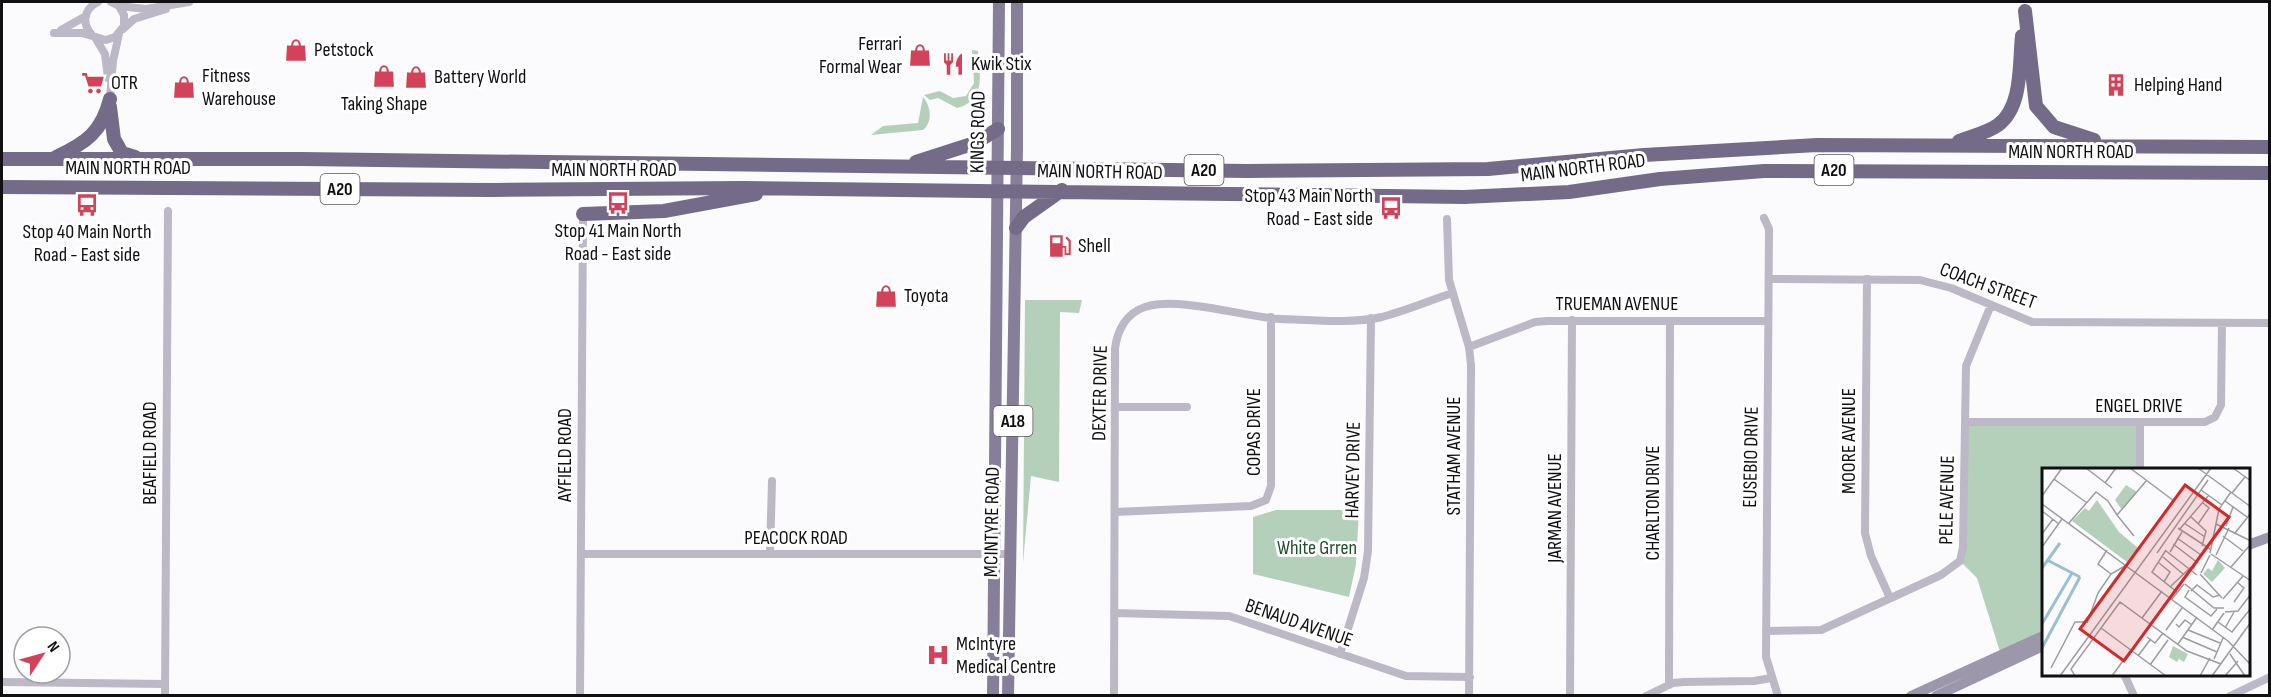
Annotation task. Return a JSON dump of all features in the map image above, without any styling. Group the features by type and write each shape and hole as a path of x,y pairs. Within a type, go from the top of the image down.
{"highway":[{"path":"1950,144 1990,130 2002,122 2011,110 2015,97 2025,6"},
{"path":"2025,6 2034,100 2039,111 2060,130 2110,144"},
{"path":"110,97 114,139 122,153 139,158"},
{"path":"52,159 89,140 96,133 104,119 110,97"},
{"path":"906,166 975,143 998,129"},
{"name":"MAIN NORTH ROAD","path":"2,159 139,158 997,168 1488,170 1756,147 2110,144 2270,147"},
{"name":"MAIN NORTH ROAD","path":"2,186 1062,190 1464,197 1569,192 1670,178 1764,171 2270,173"},
{"path":"583,214 664,211 782,188"},
{"path":"1016,228 1024,217 1062,190"}],"main road":[{"name":"KINGS ROAD","path":"1016,168 1017,2"},
{"name":"KINGS ROAD","path":"997,190 999,8"},
{"name":"MCINTYRE ROAD","path":"1008,696 1016,168"},
{"name":"MCINTYRE ROAD","path":"993,696 997,190"},
{"path":"995,375 1006,373 1014,339"}],"street":[{"path":"85,2 86,27 105,54 110,97"},
{"path":"98,2 73,26 54,33 94,36 106,40 120,32 134,19 189,2"},
{"path":"992,2 999,8"},
{"path":"115,4 146,9 172,6"},
{"path":"110,97 124,15 115,4"},
{"name":"BEAFIELD ROAD","path":"165,696 168,211"},
{"name":"AYFIELD ROAD","path":"580,696 583,214"},
{"name":"EUSEBIO DRIVE","path":"1764,218 1769,229 1766,657 1778,696"},
{"name":"STATHAM AVENUE","path":"1448,219 1449,280 1469,347 1469,696"},
{"name":"COACH STREET","path":"1768,279 1920,280 1950,288 2032,322 2270,323"},
{"name":"MOORE AVENUE","path":"1867,279 1865,534 1871,556 1890,598"},
{"name":"DEXTER DRIVE","path":"1114,696 1116,341 1122,324 1133,313 1147,306 1162,305 1199,307 1271,317 1371,318 1381,317 1452,293"},
{"name":"PELE AVENUE","path":"1766,631 1821,630 1941,574 1956,565 1962,558 1966,366 1991,305"},
{"name":"COPAS DRIVE","path":"1114,512 1251,506 1266,500 1271,486 1271,317"},
{"name":"HARVEY DRIVE","path":"1340,654 1360,592 1368,551 1371,318"},
{"name":"TRUEMAN AVENUE","path":"1469,347 1535,322 1572,320 1768,321"},
{"name":"JARMAN AVENUE","path":"1570,696 1572,320"},
{"name":"CHARLTON DRIVE","path":"1669,685 1670,321"},
{"name":"ENGEL DRIVE","path":"1965,422 2201,422 2215,417 2221,405 2222,323"},
{"path":"1115,407 1187,407"},
{"path":"2139,422 2140,468"},
{"path":"770,555 771,481"},
{"path":"2250,544 2270,537"},
{"name":"PEACOCK ROAD","path":"581,554 1011,554"},
{"name":"BENAUD AVENUE","path":"1114,613 1229,616 1406,676 1470,677"},
{"path":"1911,696 2042,636"},
{"path":"1936,696 2042,645"},
{"path":"2124,676 2134,696"},
{"path":"2230,696 2245,692 2270,677"},
{"path":"1646,696 1684,681 1771,678"},
{"path":"2,682 165,684"}],"green space":[{"path":"972,50 978,51 980,77 977,93 973,99 957,108 938,98 930,100 924,95 940,91 953,98 966,96 974,83"},
{"path":"923,97 928,105 930,118 923,130 871,135 883,126 918,123"},
{"path":"1025,300 1082,300 1079,313 1060,312 1059,482 1031,476 1023,563"},
{"path":"1965,422 2140,422 2140,468 2042,468 2042,636 2001,655 1977,578 1960,561"},
{"name":"White Grren","path":"1276,510 1359,510 1356,564 1349,597 1253,574 1253,517"}],"place":[{"name":"Petstock","path":"296,50"},
{"name":"Ferrari Formal Wear","path":"920,55"},
{"name":"Kwik Stix","path":"953,64"},
{"name":"Taking Shape","path":"384,76"},
{"name":"Battery World","path":"416,77"},
{"name":"OTR","path":"93,83"},
{"name":"Helping Hand","path":"2116,85"},
{"name":"Fitness Warehouse","path":"184,87"},
{"name":"Stop 41 Main North Road - East side","path":"618,203"},
{"name":"Stop 40 Main North Road - East side","path":"87,205"},
{"name":"Stop 43 Main North Road - East side","path":"1391,208"},
{"name":"Shell","path":"1060,246"},
{"name":"Toyota","path":"886,296"},
{"name":"McIntyre Medical Centre","path":"938,655"}]}
